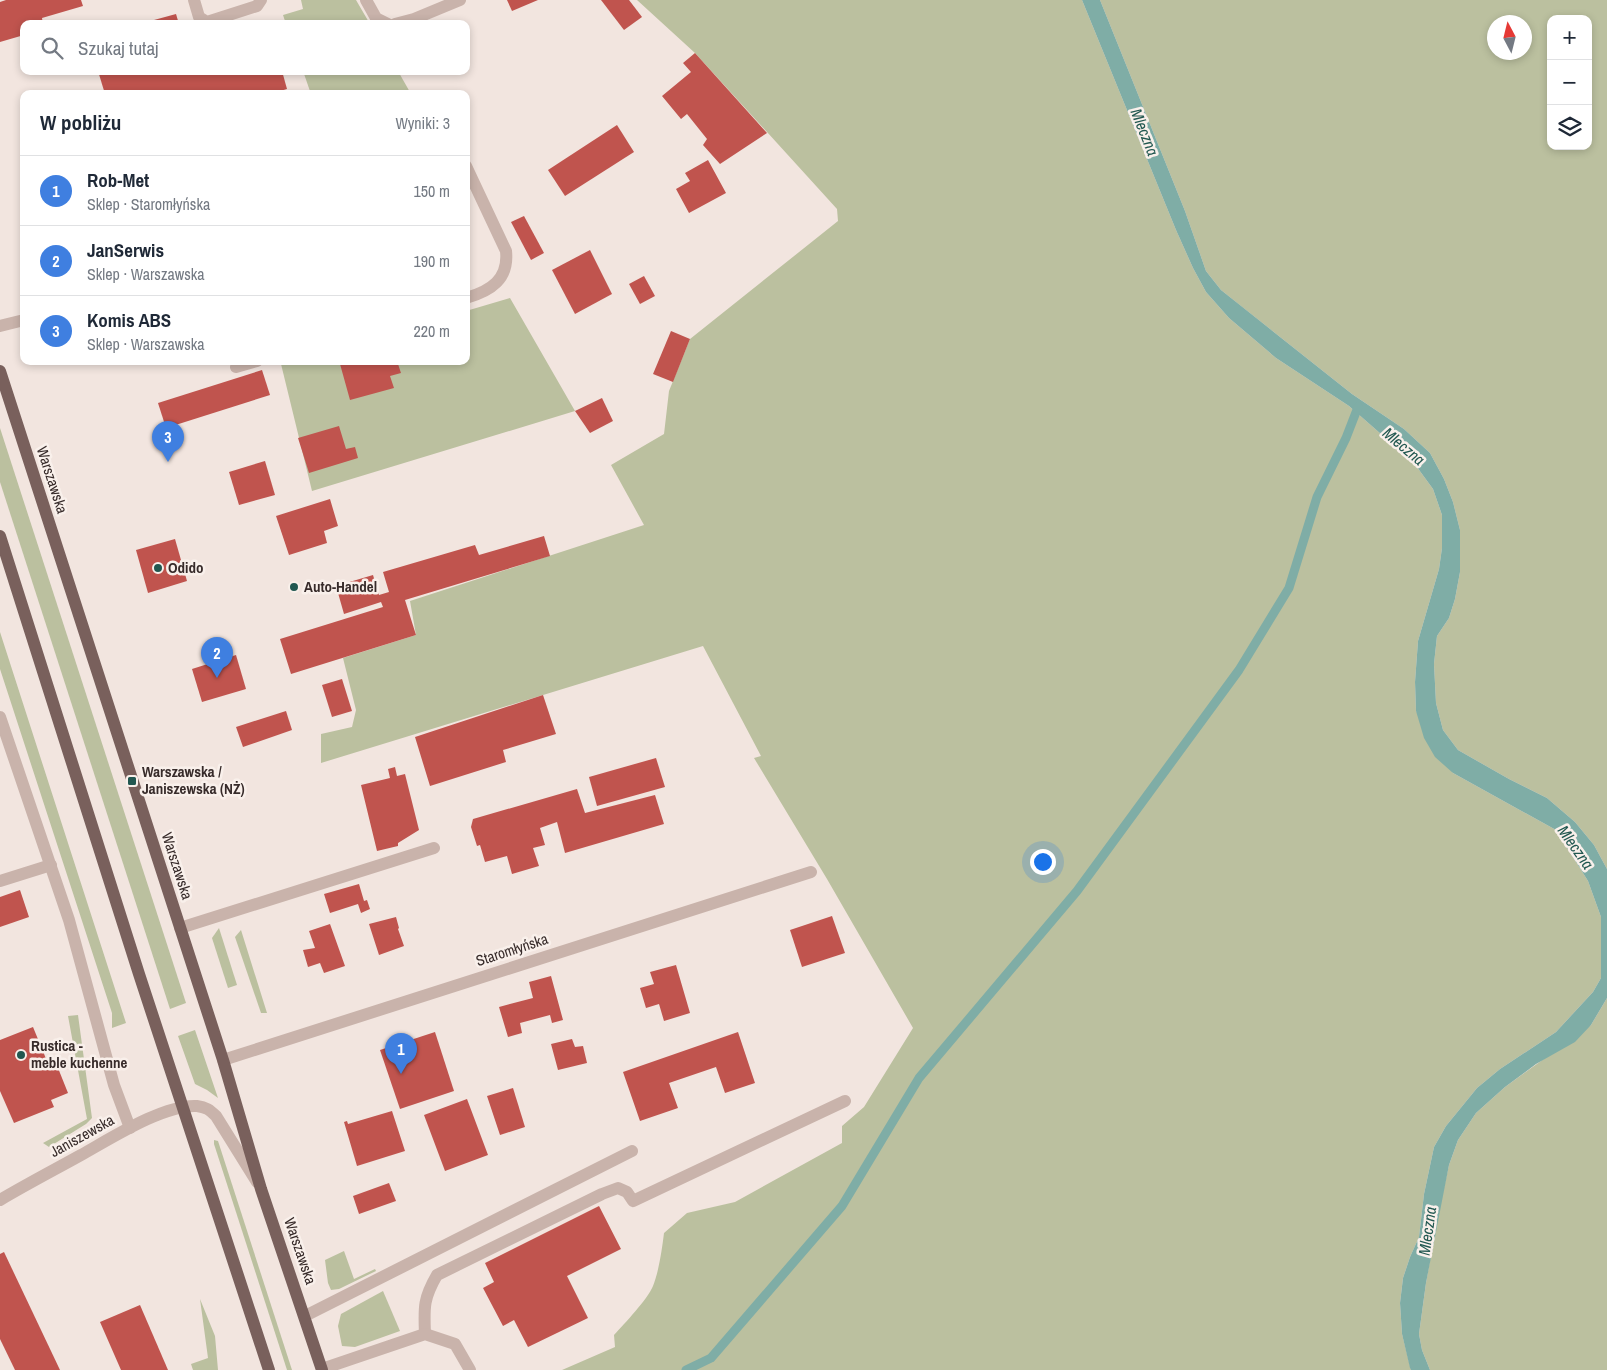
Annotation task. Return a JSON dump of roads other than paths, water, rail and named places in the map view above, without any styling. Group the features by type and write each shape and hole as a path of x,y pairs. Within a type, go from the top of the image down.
{"main road":[{"name":"Warszawska","path":"0,371 223,1060 261,1189 322,1369"},
{"path":"0,536 182,1107 269,1370"}],"street":[{"path":"194,0 199,17 204,20"},
{"path":"213,20 257,6 262,0"},
{"path":"366,0 376,18 380,20"},
{"path":"410,20 460,0"},
{"path":"470,174 506,251 506,267 501,279 491,288 470,296"},
{"path":"0,326 20,321"},
{"path":"236,367 243,365"},
{"path":"0,717 69,920 114,1085 130,1128"},
{"path":"180,928 434,848"},
{"path":"0,881 50,865"},
{"name":"Staromłyńska","path":"223,1060 811,872"},
{"path":"425,1334 424,1309 427,1292 436,1275 602,1194 618,1188 627,1192 633,1201 845,1101"},
{"path":"182,1107 196,1106 207,1108 216,1116 261,1189"},
{"name":"Janiszewska","path":"0,1200 130,1128 182,1107"},
{"path":"305,1316 632,1151"},
{"path":"322,1369 425,1334 455,1344 470,1370"}],"water":[{"name":"Mleczna","path":"1082,0 1100,0 1185,211 1206,271 1221,290 1352,394 1404,429 1430,453 1444,479 1453,502 1460,530 1460,572 1449,618 1437,636 1434,664 1436,703 1443,730 1458,750 1547,798 1575,822 1594,845 1607,869 1607,998 1591,1025 1575,1042 1536,1064 1505,1087 1476,1113 1458,1140 1449,1165 1426,1283 1419,1334 1422,1350 1430,1370 1411,1370 1410,1368 1402,1334 1400,1303 1403,1278 1419,1237 1424,1194 1434,1147 1446,1126 1477,1088 1500,1069 1556,1032 1593,992 1601,978 1601,917 1588,881 1556,830 1453,773 1435,757 1424,738 1416,711 1415,682 1418,641 1439,569 1442,548 1442,515 1433,489 1414,463 1349,406 1276,358 1229,318 1206,292 1176,230"}],"waterway":[{"path":"686,1370 711,1358 842,1206 919,1078 1077,891 1239,670 1289,588 1317,497 1346,438 1358,407"}],"place":[{"name":"Komis ABS","path":"168,462"},
{"name":"Odido","path":"158,568"},
{"name":"Auto-Handel","path":"294,587"},
{"name":"JanSerwis","path":"217,678"},
{"name":"Warszawska / Janiszewska (NŻ)","path":"132,781"},
{"name":"Rustica - meble kuchenne","path":"21,1055"},
{"name":"Rob-Met","path":"401,1074"}]}
